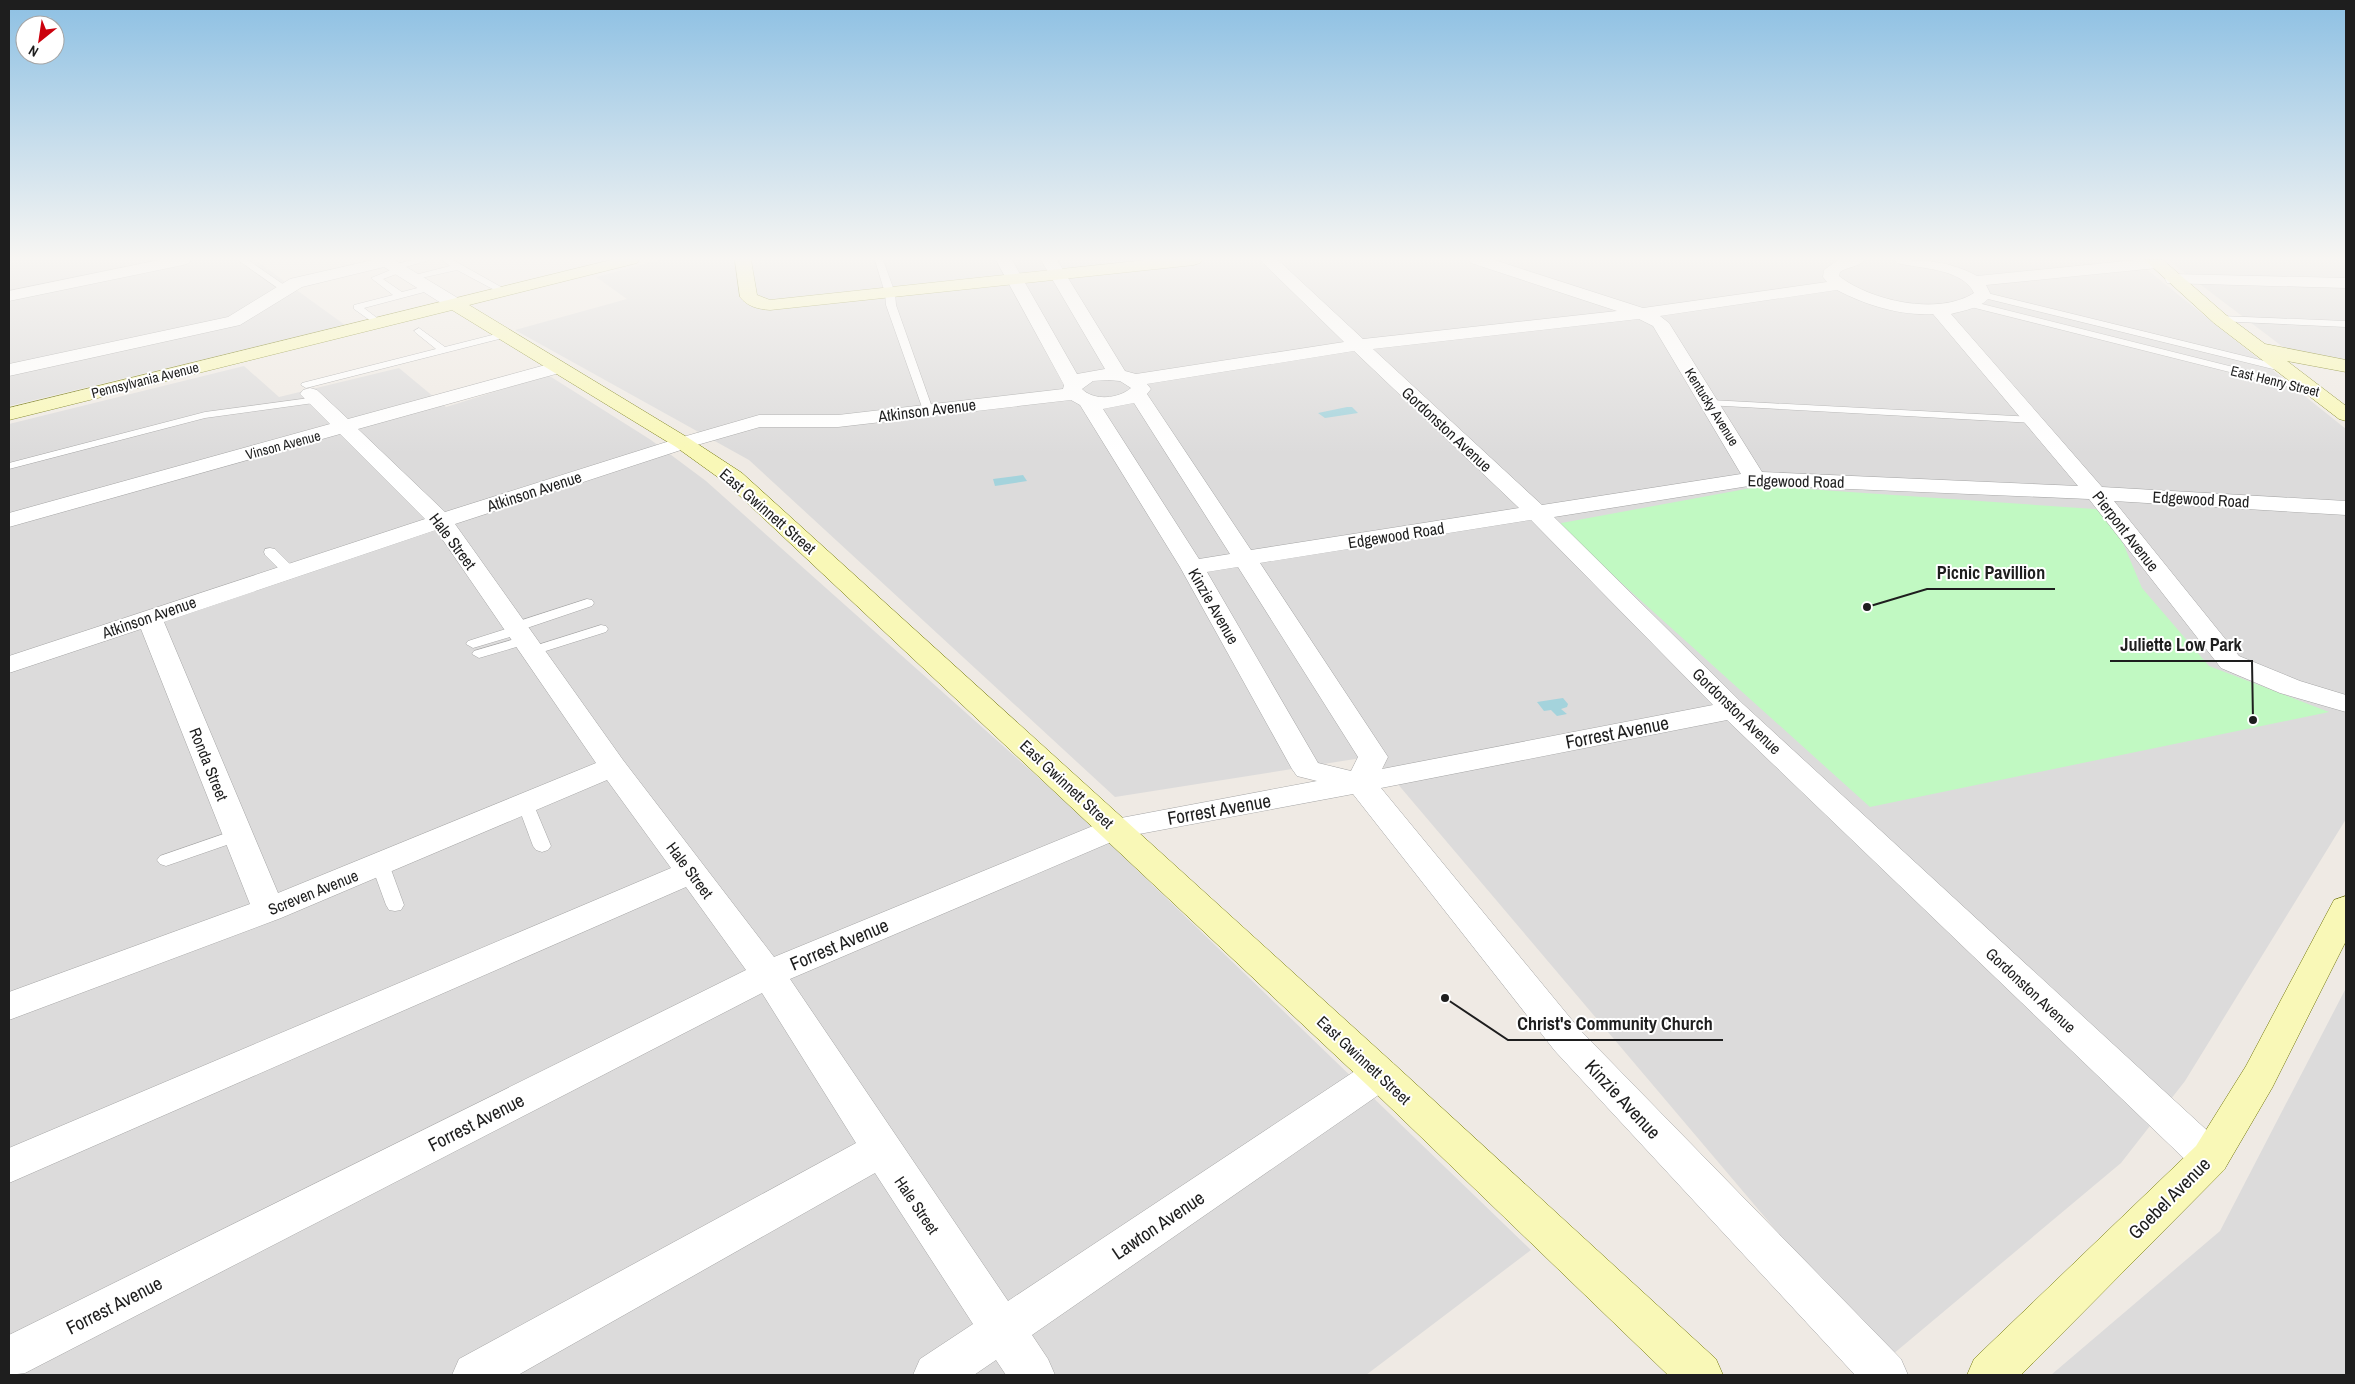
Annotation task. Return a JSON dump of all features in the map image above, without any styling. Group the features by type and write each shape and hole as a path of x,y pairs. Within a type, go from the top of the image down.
{"main road":[{"name":"Pennsylvania Avenue","path":"9,414 372,325"},
{"name":"East Gwinnett Street","path":"488,325 556,368 683,443 734,478 1116,828 1700,1375"},
{"path":"2227,325 2346,415"},
{"path":"2251,344 2286,355 2346,366"},
{"path":"2285,368 2346,370"},
{"name":"East Henry Street","path":"2313,390 2346,399"},
{"name":"Goebel Avenue","path":"1990,1375 2210,1158 2259,1077 2346,908"}],"street":[{"path":"9,370 218,325"},
{"name":"Kinzie Avenue","path":"1041,325 1079,393 1192,567 1307,769 1360,783 1568,1041 1885,1375"},
{"path":"1092,325 1373,757 1360,783"},
{"name":"Gordonston Avenue","path":"1336,325 1536,512 1733,710 2210,1158"},
{"name":"Atkinson Avenue","path":"1079,393 1087,377 1097,375 1130,383 1358,345 1539,325"},
{"name":"Kentucky Avenue","path":"1661,325 1755,478"},
{"name":"Pierpont Avenue","path":"1951,325 2096,493 2230,662 2290,687 2346,704"},
{"name":"Vinson Avenue","path":"9,520 346,428 556,368"},
{"name":"Atkinson Avenue","path":"9,665 441,521 683,443 758,422 838,421 1079,393 1110,403 1131,398 1130,383"},
{"name":"Hale Street","path":"311,393 441,521 613,767 768,974 881,1149 1032,1375"},
{"name":"Edgewood Road","path":"1192,567 1755,478 2096,493 2346,508"},
{"name":"Ronda Street","path":"149,617 269,910"},
{"name":"Forrest Avenue","path":"9,1358 768,974 1116,828 1360,783 1733,710"},
{"name":"Screven Avenue","path":"9,1006 269,910 613,767"},
{"path":"9,1166 691,872"},
{"name":"Lawton Avenue","path":"936,1375 1380,1074"},
{"path":"475,1375 881,1149"}],"lane":[{"path":"898,325 928,410"},
{"name":"East Henry Street","path":"2083,325 2313,390"},
{"path":"2104,325 2285,368"},
{"path":"419,331 443,350"},
{"path":"9,466 205,415 311,393 443,350 504,335"},
{"path":"1710,404 2034,420"},
{"path":"270,552 289,571"},
{"path":"523,637 587,603"},
{"path":"476,649 523,637 602,629"},
{"path":"525,804 542,846"},
{"path":"166,860 238,835"},
{"path":"380,864 395,906"}],"shaded area":[{"path":"9,325 345,325 9,406"},
{"path":"535,325 2216,325 2346,429 2346,819 2185,1081 2121,1163 1886,1360 1374,756 1115,797 749,460 515,330"},
{"path":"2253,325 2346,325 2346,361 2299,359"},
{"path":"244,366 279,397 399,368 446,407 548,375 651,440 706,481 1076,811 1531,1250 1366,1375 9,1375 9,424"},
{"path":"2346,988 2346,1375 2051,1375 2220,1231"}],"green space":[{"path":"1762,486 2109,510 2142,588 2209,666 2329,712 1870,807 1556,524"}],"water":[{"path":"1352,407 1358,413 1325,418 1318,413"},
{"path":"1023,475 1027,481 995,486 993,479"},
{"path":"1563,698 1568,704 1567,707 1561,709 1567,714 1557,716 1551,710 1544,711 1537,702"}],"place":[{"name":"Picnic Pavillion","path":"1867,607"},
{"name":"Juliette Low Park","path":"2253,720"},
{"name":"Christ's Community Church","path":"1445,998"}]}
